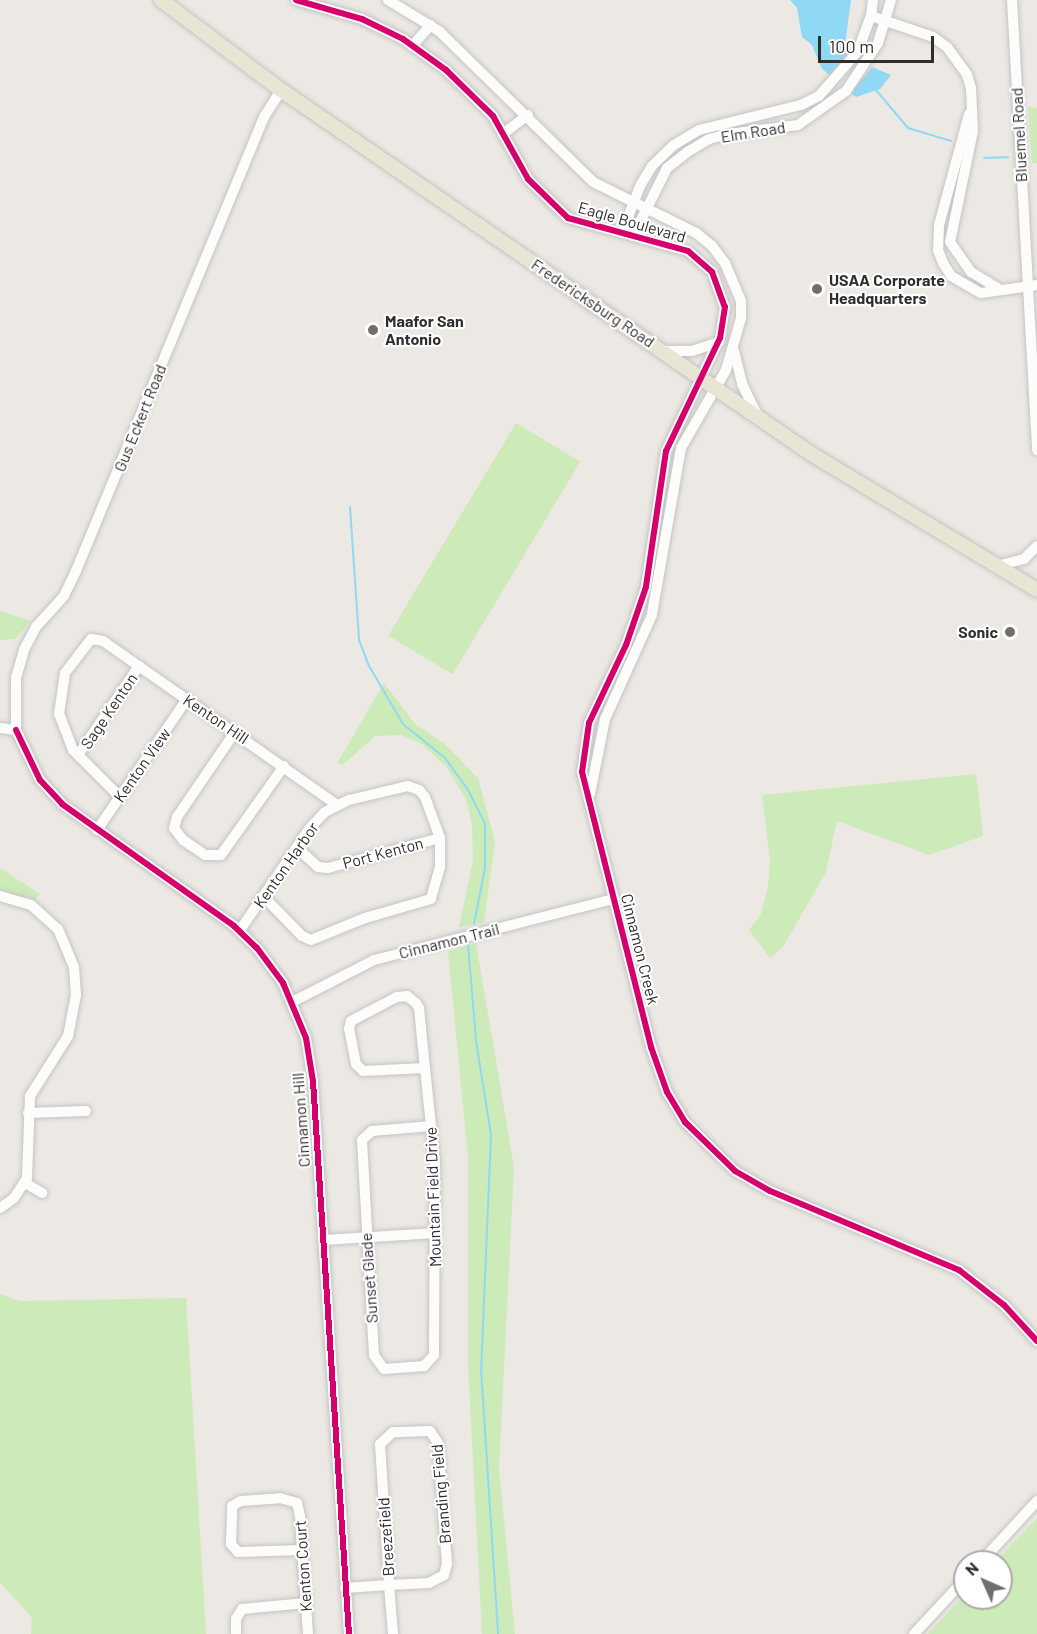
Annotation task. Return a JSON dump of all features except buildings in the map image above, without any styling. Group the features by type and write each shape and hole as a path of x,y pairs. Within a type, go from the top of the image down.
{"main road":[{"name":"Fredericksburg Road","path":"161,0 281,90 810,453 1037,590"}],"street":[{"name":"Eagle Boulevard","path":"296,0 325,3 362,19 412,46 477,98 504,133 513,158 544,198 568,218 688,251 712,272 725,308 709,383"},
{"name":"Eagle Boulevard","path":"388,0 431,25 528,116 593,182 696,233 725,263 741,301 734,347 709,383"},
{"name":"Elm Road","path":"627,235 632,203 652,166 674,145 699,130 801,105 819,96 858,51 871,16 873,0"},
{"name":"Elm Road","path":"627,235 667,168 709,139 798,125 846,91 868,62 887,23 891,0"},
{"name":"Bluemel Road","path":"1012,0 1032,285 1037,450"},
{"path":"871,16 933,37 947,47 967,75 972,107 968,165 952,218 950,242 971,272 998,288"},
{"path":"412,46 431,25"},
{"name":"Gus Eckert Road","path":"16,730 16,678 24,650 36,627 64,596 76,571 262,122 281,90"},
{"path":"972,107 939,225 938,250 951,276 981,293 998,288 1032,285"},
{"path":"504,133 528,116"},
{"path":"663,351 692,351 719,342"},
{"path":"734,347 742,384 757,415"},
{"name":"Cinnamon Creek","path":"709,383 676,427 660,484 646,587 626,645 597,703 583,753 583,783 590,794 614,899 661,1078 698,1138 735,1171 770,1191 959,1270 1004,1305 1037,1341"},
{"name":"Cinnamon Creek","path":"590,794 596,779 597,754 610,705 652,615 681,448 709,383"},
{"path":"660,484 674,486"},
{"path":"996,566 1024,559 1037,546"},
{"name":"Kenton Hill","path":"78,755 62,727 59,701 65,673 91,639 104,641 337,805"},
{"name":"Sage Kenton","path":"78,755 139,666"},
{"name":"Kenton View","path":"97,830 187,699"},
{"path":"0,728 16,730"},
{"name":"Cinnamon Hill","path":"16,730 32,766 48,791 97,830 240,930 271,965 292,1002 310,1059 349,1634"},
{"path":"236,732 174,823 177,834 192,847 211,856 221,855 284,766"},
{"path":"583,753 597,754"},
{"path":"78,755 120,797"},
{"path":"264,897 305,938 318,939 365,918 431,899 440,867 440,838 431,808 414,787 337,805"},
{"name":"Kenton Harbor","path":"240,930 317,821 337,805"},
{"name":"Port Kenton","path":"297,848 318,867 328,868 440,838"},
{"path":"0,896 31,905 54,925 74,967 72,1025 34,1085 28,1113 25,1183 14,1198 0,1208"},
{"name":"Cinnamon Trail","path":"292,1002 374,960 614,899"},
{"name":"Mountain Field Drive","path":"425,1068 363,1071 356,1064 349,1029 354,1017 397,997 412,999 419,1008 431,1126 436,1233 431,1361"},
{"path":"28,1113 86,1112"},
{"name":"Sunset Glade","path":"431,1126 372,1131 364,1135 360,1147 375,1360 390,1369 424,1366 431,1361"},
{"path":"25,1183 42,1193"},
{"path":"322,1240 436,1233"},
{"name":"Branding Field","path":"382,1440 393,1432 423,1430 438,1440 447,1564 444,1575 437,1582 389,1585"},
{"name":"Breezefield","path":"382,1440 393,1634"},
{"name":"Kenton Court","path":"302,1550 243,1554 231,1544 230,1510 235,1503 293,1500 298,1507 302,1550 308,1634"},
{"path":"992,1550 1037,1501"},
{"path":"345,1588 389,1585"},
{"path":"914,1634 953,1592"},
{"path":"236,1633 236,1619 242,1609 306,1603"}],"green space":[{"path":"1028,107 1037,108 1037,163 1032,163"},
{"path":"516,423 580,462 453,674 388,636"},
{"path":"0,611 31,621 15,639 0,640"},
{"path":"384,683 415,724 444,743 478,778 495,842 484,922 459,927 473,860 472,825 466,799 448,769 422,744 402,735 375,736 343,765 338,762"},
{"path":"976,774 983,836 929,855 837,821 826,872 783,947 770,958 749,930 761,914 768,886 770,862 762,795"},
{"path":"0,868 40,894 33,902 0,890"},
{"path":"476,943 514,1167 499,1469 515,1634 482,1634 468,1365 468,1158 448,951"},
{"path":"0,1294 20,1301 186,1298 206,1634 31,1634 32,1618 0,1582"},
{"path":"1037,1518 1037,1634 928,1634 953,1607 953,1610 1013,1610 1013,1550 1006,1550"}],"water":[{"path":"790,0 851,0 845,45 851,50 832,77 822,69 812,45 802,37 797,8"},
{"path":"872,67 891,75 880,89 856,97 851,93"}],"waterway":[{"path":"876,90 908,128 951,141"},
{"path":"984,158 1008,157"},
{"path":"350,507 359,640 369,666 403,724 445,758 467,788 485,823 485,868 474,924"},
{"path":"468,945 476,1041 491,1135 481,1369 498,1634"}],"cycle path":[{"path":"296,0 362,19 403,39 446,70 493,116 528,179 568,218 688,251 712,272 725,307 720,338 666,451 646,587 626,645 589,723 582,772 651,1047 667,1092 685,1122 735,1171 770,1191 959,1270 1004,1305 1037,1341"},
{"path":"16,730 40,780 62,804 234,926 257,948 283,983 306,1038 313,1081 349,1634"}],"place":[{"name":"USAA Corporate Headquarters","path":"817,289"},
{"name":"Maafor San Antonio","path":"373,330"},
{"name":"Sonic","path":"1010,632"}]}
